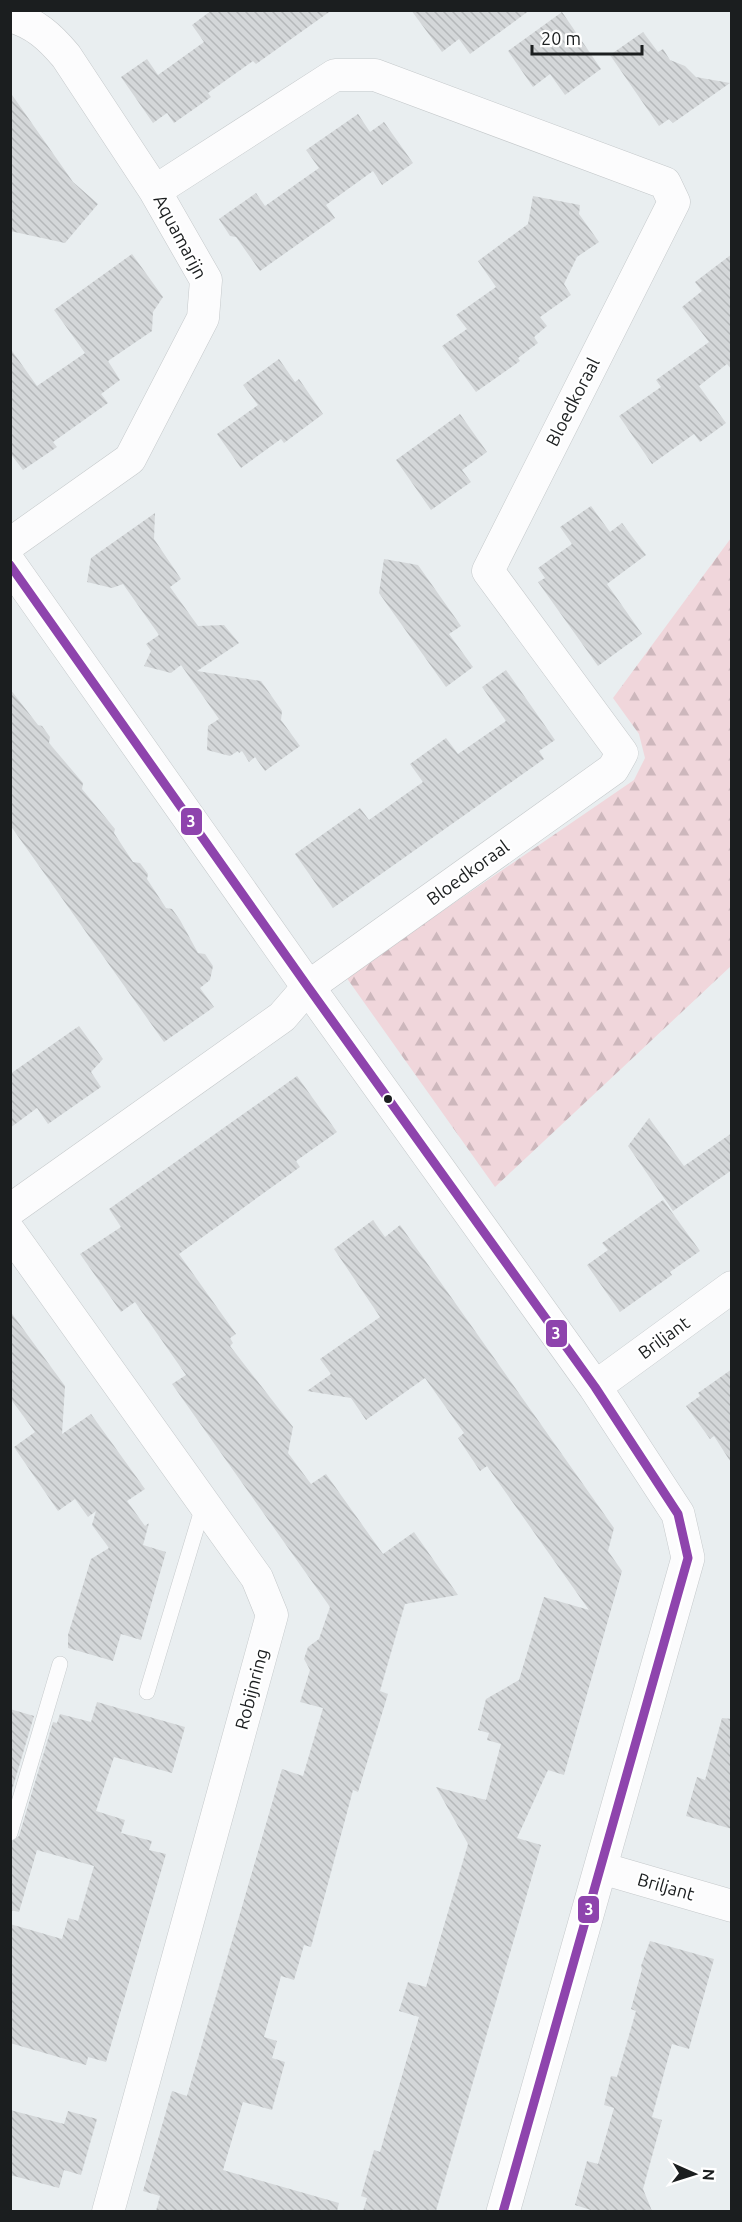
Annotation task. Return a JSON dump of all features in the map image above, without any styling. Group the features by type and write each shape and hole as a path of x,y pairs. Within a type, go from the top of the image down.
{"street":[{"name":"Aquamarijn","path":"10,16 25,20 49,36 60,49 155,191 206,280 203,318 130,459 10,544"},
{"name":"Bloedkoraal","path":"155,191 335,75 375,75 665,183 674,202 488,571 622,753 613,769 308,987"},
{"path":"10,564 308,987 595,1387 678,1514 688,1558 503,2211"},
{"path":"10,1210 282,1017 308,987"},
{"name":"Robijnring","path":"10,1232 257,1578 272,1615 108,2211"},
{"name":"Briljant","path":"595,1387 732,1287"},
{"name":"Briljant","path":"601,1868 732,1906"}],"lane":[{"path":"147,1692 204,1503"},
{"path":"10,1833 60,1664"}],"green space":[{"path":"731,538 731,966 495,1187 346,977 634,780 645,758 639,734 613,698"}],"building":[{"path":"212,10 332,10 256,64 253,61 208,93 211,97 174,123 167,113 153,123 121,77 147,59 158,75 204,42 192,25"},
{"path":"411,10 530,10 470,54 459,39 442,52"},
{"path":"562,12 601,69 565,95 550,74 533,87 508,51"},
{"path":"643,32 658,52 663,49 670,60 685,66 696,77 730,83 673,123 669,119 659,126 610,55"},
{"path":"10,92 73,182 98,204 65,243 10,231"},
{"path":"358,114 370,132 384,122 413,163 382,185 373,171 326,205 335,218 260,271 236,237 230,236 219,219 256,193 265,206 319,168 306,150"},
{"path":"533,196 580,205 579,214 599,242 577,257 564,284 571,295 540,317 547,326 534,337 538,343 518,358 520,361 476,392 442,346 467,329 456,315 496,287 478,261 528,224"},
{"path":"132,254 163,297 153,312 152,331 108,361 120,380 101,394 108,403 53,442 57,447 23,470 10,453 10,348 37,386 85,353 54,310"},
{"path":"732,254 732,370 727,364 699,386 726,423 700,442 694,434 652,464 619,416 661,387 656,380 709,342 682,307 702,291 695,282"},
{"path":"279,359 295,382 299,379 323,414 284,443 281,439 241,468 217,434 258,405 243,385"},
{"path":"460,414 487,452 462,470 471,482 431,510 396,460"},
{"path":"591,506 610,532 622,523 646,555 607,584 642,634 598,666 538,582 545,578 538,568 572,544 560,527"},
{"path":"155,513 154,539 181,579 170,587 198,626 224,625 239,643 197,671 261,681 282,711 281,720 300,746 265,771 255,757 249,762 242,751 230,756 207,750 208,726 219,719 181,665 171,673 144,666 151,651 146,644 159,635 123,584 112,588 87,582 91,558"},
{"path":"384,559 418,565 461,626 449,634 473,667 446,687 379,593"},
{"path":"506,670 555,740 539,751 544,759 333,908 295,854 360,808 369,820 423,782 410,764 446,738 458,754 506,721 482,687"},
{"path":"10,689 38,725 42,726 50,737 49,743 83,783 82,789 115,829 114,833 133,862 140,863 148,874 147,879 166,908 172,909 180,920 198,953 205,954 213,966 210,980 200,988 214,1007 164,1042 10,825"},
{"path":"79,1026 103,1059 91,1072 101,1087 48,1124 37,1108 10,1128 10,1074"},
{"path":"297,1076 337,1132 296,1161 300,1167 179,1254 236,1334 230,1338 233,1343 230,1346 293,1427 288,1453 311,1484 326,1474 383,1554 414,1532 458,1595 405,1604 380,1691 388,1694 358,1792 353,1790 311,1947 304,1945 294,1980 281,1976 264,2037 277,2041 272,2058 285,2062 272,2110 243,2102 223,2170 339,2203 337,2211 156,2211 160,2196 143,2191 172,2091 187,2096 282,1769 303,1776 323,1708 300,1702 310,1670 304,1659 308,1647 319,1639 330,1607 172,1384 186,1375 135,1302 121,1312 80,1254 121,1227 109,1209"},
{"path":"649,1118 684,1166 732,1133 732,1170 673,1211 628,1146"},
{"path":"663,1200 700,1251 670,1272 672,1275 620,1312 587,1265 608,1250 602,1243"},
{"path":"373,1220 385,1237 400,1225 614,1528 608,1551 622,1571 564,1775 548,1770 517,1838 541,1845 436,2211 363,2211 367,2198 361,2196 374,2150 380,2152 419,2017 399,2011 408,1982 426,1987 468,1844 436,1787 486,1800 501,1744 487,1740 489,1733 478,1730 486,1699 519,1680 544,1597 589,1610 487,1466 480,1471 458,1438 464,1433 425,1378 366,1420 351,1398 307,1391 331,1374 320,1359 380,1317 334,1249"},
{"path":"10,1311 65,1386 62,1434 91,1414 145,1489 127,1501 145,1526 149,1523 143,1545 166,1552 141,1640 121,1634 113,1661 68,1648 68,1635 91,1559 109,1548 92,1525 96,1511 88,1517 75,1499 58,1511 14,1447 35,1432 10,1398"},
{"path":"732,1369 732,1464 714,1436 710,1439 686,1406 700,1396 698,1393"},
{"path":"97,1702 185,1727 172,1773 114,1757 96,1811 125,1820 121,1833 152,1841 149,1850 166,1854 106,2062 88,2057 86,2065 10,2043 10,1924 62,1939 68,1918 78,1921 94,1866 37,1850 19,1912 10,1910 10,1843 19,1836 53,1722 57,1723 60,1714 91,1722"},
{"path":"10,1709 34,1716 10,1797"},
{"path":"722,1718 732,1719 732,1829 686,1816 697,1777 705,1780"},
{"path":"650,1941 714,1959 689,2049 672,2044 652,2117 662,2120 643,2189 652,2211 594,2211 575,2205 587,2161 598,2164 614,2108 604,2105 611,2076 617,2077 636,2011 631,2009 641,1966"},
{"path":"10,2110 64,2124 68,2111 97,2119 81,2175 64,2170 59,2188 10,2175"}],"transit line":[{"name":"3","path":"10,565 308,987 595,1387 678,1514 688,1558 503,2212"}]}
